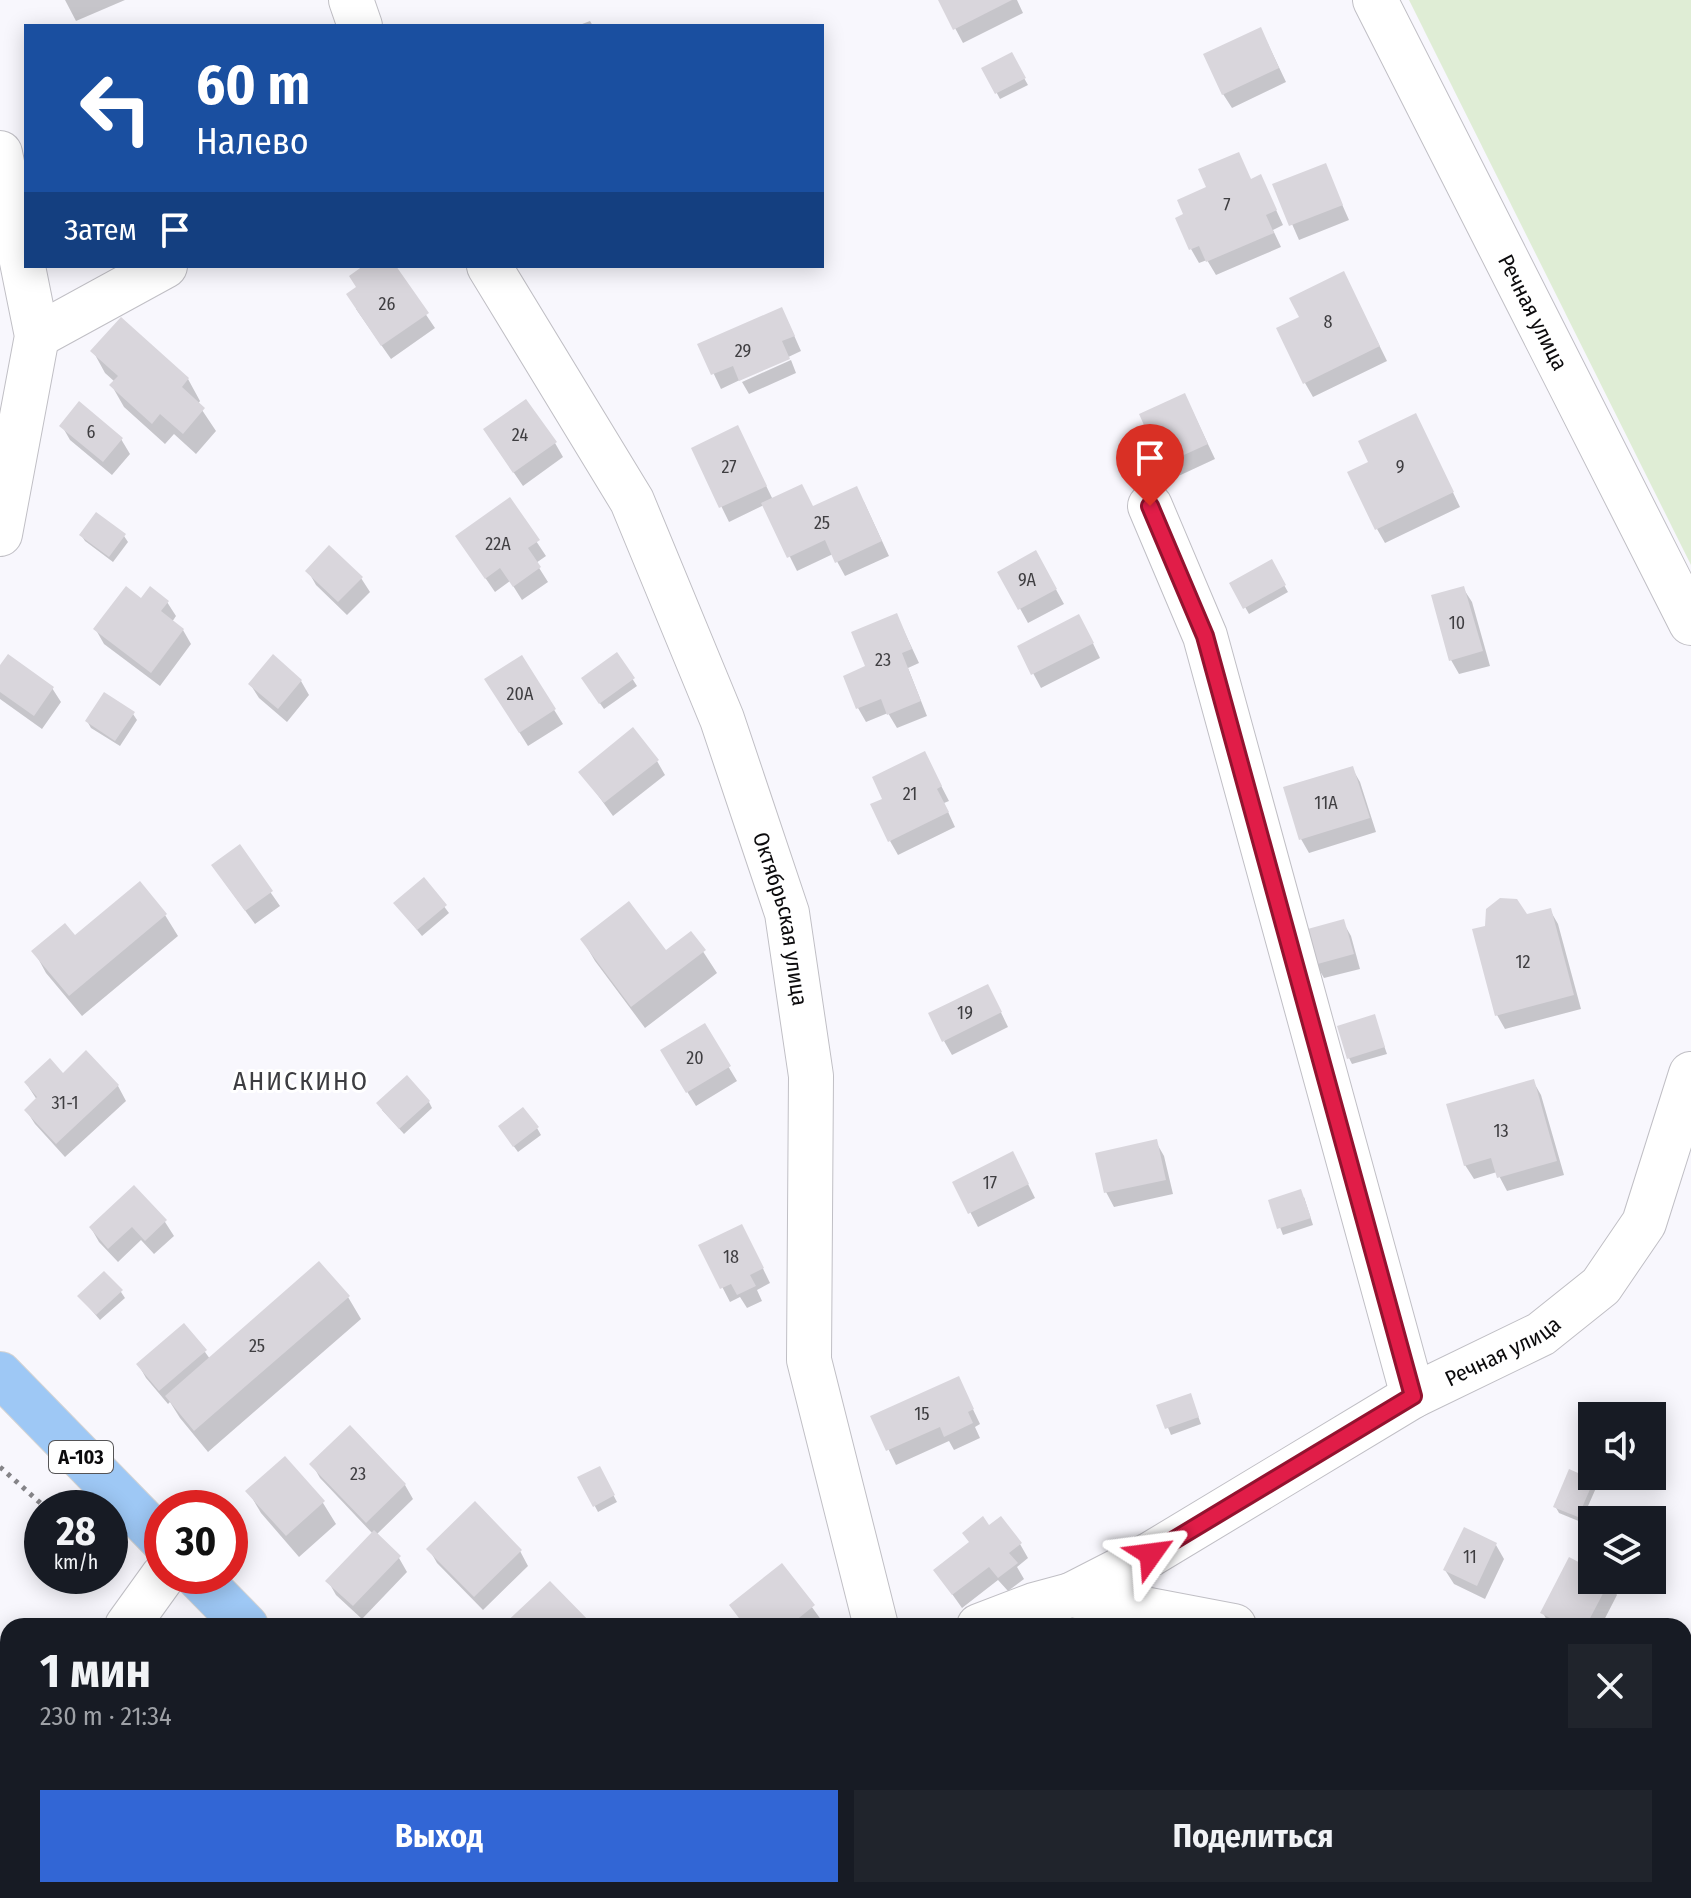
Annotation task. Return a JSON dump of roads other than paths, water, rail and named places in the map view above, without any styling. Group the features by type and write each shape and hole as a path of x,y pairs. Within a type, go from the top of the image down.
{"main road":[{"name":"А-103","path":"0,1374 144,1522"},
{"path":"215,1594 238,1618"}],"street":[{"path":"351,0 359,24"},
{"name":"Речная улица","path":"1375,0 1691,623"},
{"path":"0,153 37,336 0,534"},
{"path":"37,336 161,268"},
{"name":"Октябрьская улица","path":"490,268 632,501 722,719 787,913 811,1076 809,1360 874,1618"},
{"path":"1150,506 1205,636 1413,1396"},
{"name":"Речная улица","path":"1071,1595 1151,1554 1413,1396 1541,1334 1601,1286 1644,1223 1691,1074"},
{"path":"133,1618 150,1594"},
{"path":"1000,1618 1071,1595 1192,1618"}],"district":[{"name":"АНИСКИНО","path":"301,1081"}]}
